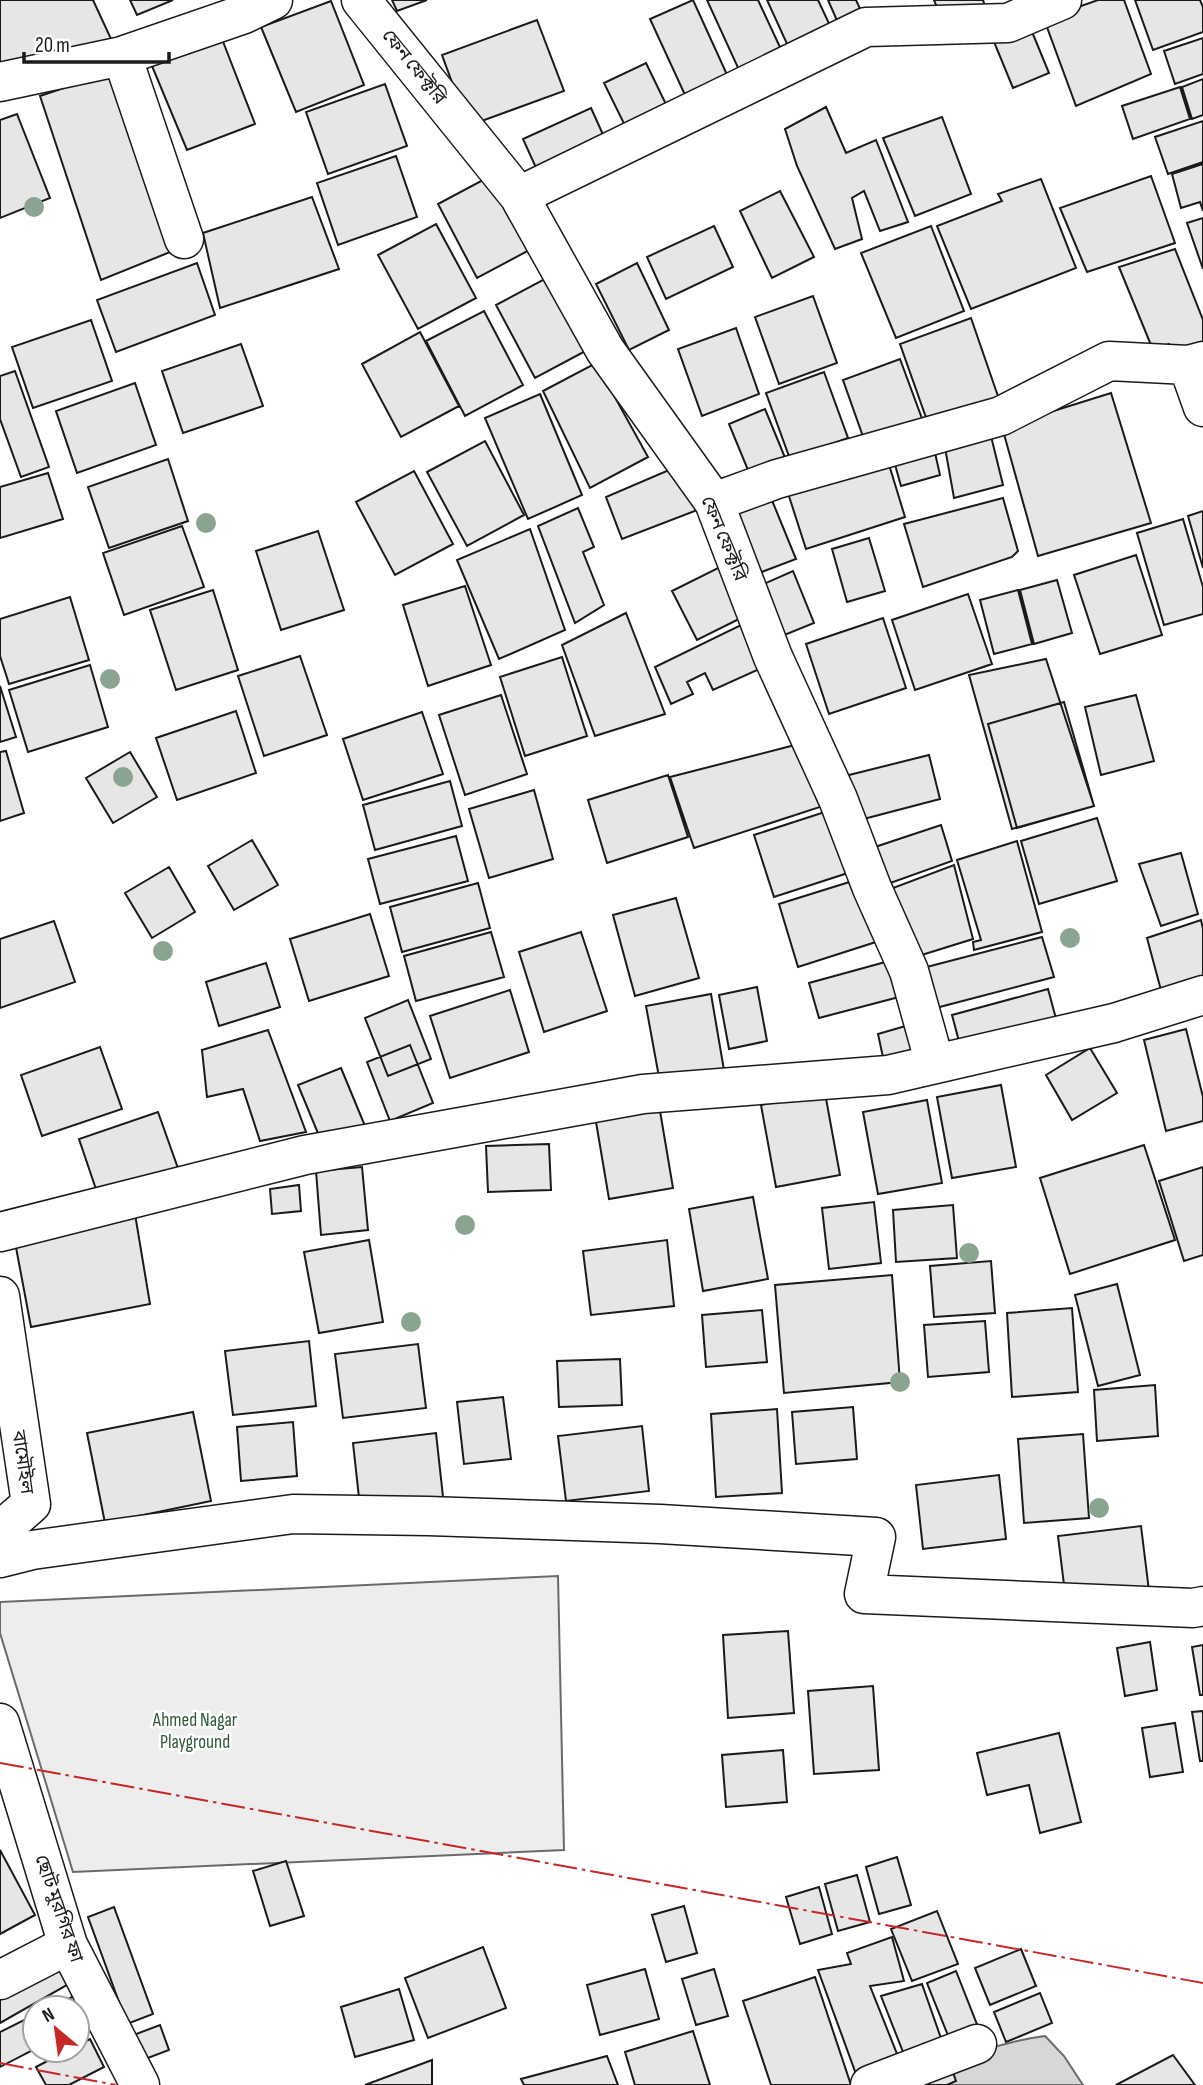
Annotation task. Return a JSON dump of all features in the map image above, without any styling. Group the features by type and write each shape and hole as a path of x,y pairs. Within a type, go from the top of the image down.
{"street":[{"path":"0,82 122,56 244,14 273,0"},
{"name":"ফেন ফেক্টরি","path":"361,0 519,196 605,350 713,502 773,657 838,799 872,888 909,971 935,1065"},
{"path":"519,196 866,27 1008,23 1062,0"},
{"path":"122,56 184,239"},
{"path":"713,502 777,479 1001,416 1109,361 1196,363 1203,407"},
{"path":"0,1232 305,1155 643,1094 888,1075 1114,1023 1203,995"},
{"name":"বামৌইল","path":"0,1296 31,1504 0,1531"},
{"path":"0,1558 33,1550 293,1514 660,1524 876,1537 864,1594 1193,1608 1203,1606"},
{"name":"ছোট মুরগির ফা","path":"0,1723 68,1945 140,2085"},
{"path":"0,1980 68,1945"},
{"path":"870,2085 977,2044"}],"shaded area":[{"name":"Ahmed Nagar Playground","path":"558,1576 564,1850 73,1872 0,1633 0,1602"},
{"path":"1045,2036 1064,2056 1083,2085 906,2085 957,2061 1007,2043"}],"building":[{"path":"0,0 93,0 112,41 0,66"},
{"path":"130,0 173,0 137,15"},
{"path":"392,0 427,0 397,11"},
{"path":"693,0 739,101 697,121 650,19"},
{"path":"707,0 758,0 793,75 750,94"},
{"path":"767,0 818,0 841,49 798,68"},
{"path":"828,0 856,0 862,13 839,25"},
{"path":"934,0 983,0 988,16 940,15"},
{"path":"1098,0 1124,0 1151,74 1076,106 1044,19"},
{"path":"1135,0 1200,0 1203,7 1203,32 1153,50"},
{"path":"331,1 364,85 296,112 261,27"},
{"path":"537,20 564,91 468,126 442,55"},
{"path":"1028,22 1049,73 1013,88 992,37"},
{"path":"1203,38 1203,74 1175,84 1164,51"},
{"path":"222,39 255,124 187,150 152,66"},
{"path":"646,63 678,129 637,150 604,83"},
{"path":"117,70 180,248 101,280 40,96"},
{"path":"1203,79 1203,115 1192,119 1182,87"},
{"path":"385,84 407,146 328,174 306,112"},
{"path":"1180,87 1190,119 1133,139 1122,106"},
{"path":"826,107 846,153 876,140 908,222 880,231 864,191 852,198 862,239 835,249 797,166 785,129"},
{"path":"591,108 610,150 542,181 523,139"},
{"path":"17,114 50,198 0,218 0,120"},
{"path":"942,117 971,194 915,216 883,138"},
{"path":"1203,121 1203,162 1168,174 1155,137"},
{"path":"396,156 417,217 338,245 317,183"},
{"path":"1203,164 1203,211 1200,202 1181,208 1172,174"},
{"path":"496,173 535,247 477,278 438,204"},
{"path":"1151,176 1175,243 1087,272 1060,208"},
{"path":"1041,179 1076,268 971,309 937,226 1002,201 998,194"},
{"path":"780,191 814,257 772,278 740,211"},
{"path":"312,197 339,269 220,308 203,233"},
{"path":"1203,218 1203,269 1187,223"},
{"path":"436,224 476,298 418,329 378,255"},
{"path":"714,226 733,267 666,299 647,257"},
{"path":"931,226 964,311 896,338 861,253"},
{"path":"1175,249 1203,320 1203,350 1178,360 1169,344 1153,350 1119,267"},
{"path":"197,263 215,315 116,352 97,300"},
{"path":"637,263 669,330 629,350 596,284"},
{"path":"554,274 593,347 535,378 496,305"},
{"path":"813,296 837,363 779,384 755,317"},
{"path":"484,311 523,385 465,416 426,341"},
{"path":"971,318 1000,402 929,426 900,344"},
{"path":"91,320 112,381 33,408 12,347"},
{"path":"736,328 759,394 702,416 678,349"},
{"path":"420,332 459,406 401,437 362,364"},
{"path":"241,344 263,406 183,433 162,371"},
{"path":"900,359 924,424 866,445 843,380"},
{"path":"596,363 648,457 590,488 543,391"},
{"path":"15,371 49,467 21,477 0,419 0,376"},
{"path":"824,372 848,438 790,459 766,393"},
{"path":"135,383 156,445 77,473 56,411"},
{"path":"1111,393 1151,523 1038,556 1002,427"},
{"path":"540,394 582,495 528,519 485,418"},
{"path":"765,409 786,460 750,475 729,424"},
{"path":"990,432 1003,485 954,498 944,442"},
{"path":"485,441 524,515 467,546 427,472"},
{"path":"933,444 940,475 901,486 892,454"},
{"path":"887,458 905,517 806,549 787,490"},
{"path":"168,459 188,521 109,548 88,487"},
{"path":"676,467 700,509 622,539 606,497"},
{"path":"414,471 453,544 395,575 356,502"},
{"path":"48,473 63,519 0,538 0,487"},
{"path":"769,493 796,559 751,576 723,508"},
{"path":"1003,498 1018,551 1012,557 923,587 904,524"},
{"path":"578,508 594,547 583,552 604,605 575,623 538,526"},
{"path":"1203,511 1203,568 1188,516"},
{"path":"1183,519 1203,587 1203,614 1164,625 1137,533"},
{"path":"182,526 204,587 124,615 103,553"},
{"path":"530,529 565,630 499,659 457,560"},
{"path":"318,531 344,610 281,630 256,551"},
{"path":"869,538 885,591 847,602 832,549"},
{"path":"1136,555 1162,635 1100,654 1074,575"},
{"path":"720,567 745,616 697,640 672,591"},
{"path":"793,571 814,623 777,638 757,587"},
{"path":"1057,580 1072,633 1034,644 1020,590"},
{"path":"465,586 491,665 428,686 403,605"},
{"path":"213,590 238,670 176,690 150,610"},
{"path":"1018,590 1032,644 994,654 980,600"},
{"path":"968,594 992,664 915,690 892,620"},
{"path":"70,597 89,660 9,684 0,656 0,619"},
{"path":"626,613 665,714 595,736 562,645"},
{"path":"883,618 906,688 829,714 806,644"},
{"path":"743,624 764,667 713,690 705,673 687,682 693,694 671,704 655,667"},
{"path":"300,656 327,735 264,756 238,676"},
{"path":"562,657 587,736 525,756 500,677"},
{"path":"1046,659 1094,806 1012,829 969,675"},
{"path":"90,665 108,727 28,752 9,690"},
{"path":"0,686 16,737 0,742"},
{"path":"501,695 527,774 465,795 439,715"},
{"path":"1136,695 1154,761 1101,775 1085,707"},
{"path":"1064,702 1094,806 1017,828 988,724"},
{"path":"236,711 256,773 177,800 156,738"},
{"path":"422,712 443,774 363,800 343,739"},
{"path":"795,745 820,807 694,848 670,777"},
{"path":"6,751 24,813 0,821 0,752"},
{"path":"130,752 157,797 113,823 86,778"},
{"path":"929,755 940,799 856,821 845,776"},
{"path":"668,775 688,837 607,863 588,800"},
{"path":"450,781 462,826 375,850 363,805"},
{"path":"534,790 553,859 489,878 469,809"},
{"path":"834,809 854,871 774,897 754,835"},
{"path":"1097,818 1117,881 1039,904 1021,841"},
{"path":"941,825 952,861 882,886 869,849"},
{"path":"456,836 468,881 380,904 368,859"},
{"path":"252,840 278,885 234,910 208,866"},
{"path":"1017,841 1042,932 974,950 973,942 981,940 957,860"},
{"path":"1181,853 1198,914 1161,926 1139,864"},
{"path":"954,865 973,939 912,958 885,891"},
{"path":"169,867 195,912 152,938 125,893"},
{"path":"859,879 879,941 798,967 779,904"},
{"path":"478,883 490,928 402,952 390,907"},
{"path":"676,898 699,978 635,996 613,915"},
{"path":"370,914 389,976 309,1001 290,939"},
{"path":"1201,920 1203,980 1162,994 1147,938"},
{"path":"54,921 75,982 0,1008 0,939"},
{"path":"491,932 504,977 416,1001 404,956"},
{"path":"581,932 607,1011 544,1032 519,952"},
{"path":"1042,937 1054,977 932,1009 919,969"},
{"path":"889,961 899,997 819,1018 809,983"},
{"path":"266,963 280,1007 219,1026 206,982"},
{"path":"757,987 767,1041 729,1049 719,995"},
{"path":"1048,989 1061,1037 965,1064 952,1015"},
{"path":"510,990 529,1052 450,1078 430,1016"},
{"path":"711,994 725,1076 661,1088 646,1006"},
{"path":"408,1000 431,1059 388,1076 365,1018"},
{"path":"916,1023 923,1054 884,1062 878,1034"},
{"path":"1186,1029 1203,1097 1203,1121 1166,1131 1144,1040"},
{"path":"268,1030 306,1132 260,1141 243,1089 207,1097 202,1050"},
{"path":"410,1045 433,1103 390,1121 367,1062"},
{"path":"100,1047 122,1109 42,1136 21,1075"},
{"path":"1090,1048 1117,1093 1072,1120 1046,1075"},
{"path":"341,1068 365,1126 322,1143 298,1085"},
{"path":"1001,1085 1016,1167 952,1178 937,1097"},
{"path":"825,1093 840,1175 776,1187 761,1105"},
{"path":"927,1100 942,1183 878,1194 863,1112"},
{"path":"659,1105 673,1188 609,1199 595,1116"},
{"path":"158,1112 180,1174 100,1201 79,1139"},
{"path":"549,1144 551,1190 488,1192 486,1146"},
{"path":"1144,1145 1175,1240 1070,1274 1040,1178"},
{"path":"362,1167 368,1230 321,1235 316,1171"},
{"path":"1203,1167 1203,1255 1184,1261 1159,1181"},
{"path":"299,1185 301,1211 272,1214 270,1189"},
{"path":"753,1197 768,1279 703,1291 689,1209"},
{"path":"874,1202 881,1263 829,1269 822,1208"},
{"path":"953,1205 957,1258 896,1262 893,1210"},
{"path":"135,1214 150,1304 31,1327 15,1242"},
{"path":"369,1240 383,1322 319,1333 304,1252"},
{"path":"667,1240 674,1306 591,1315 583,1251"},
{"path":"991,1261 995,1313 934,1317 930,1266"},
{"path":"892,1275 900,1382 784,1393 775,1285"},
{"path":"1117,1284 1140,1375 1098,1386 1075,1295"},
{"path":"1072,1308 1078,1392 1012,1397 1007,1313"},
{"path":"762,1310 767,1362 706,1367 702,1315"},
{"path":"985,1321 989,1372 928,1377 924,1325"},
{"path":"309,1341 316,1406 233,1415 225,1351"},
{"path":"418,1344 426,1408 343,1418 335,1354"},
{"path":"620,1359 622,1405 559,1407 557,1361"},
{"path":"1155,1385 1158,1436 1097,1441 1094,1390"},
{"path":"503,1397 511,1459 464,1464 457,1402"},
{"path":"853,1407 857,1459 796,1464 792,1412"},
{"path":"777,1409 782,1493 716,1497 711,1414"},
{"path":"193,1412 211,1501 105,1523 87,1433"},
{"path":"293,1422 297,1476 241,1481 237,1427"},
{"path":"642,1426 649,1491 566,1501 558,1436"},
{"path":"436,1433 443,1497 360,1507 353,1443"},
{"path":"1083,1434 1089,1518 1024,1523 1018,1439"},
{"path":"999,1475 1006,1539 923,1549 916,1485"},
{"path":"1141,1526 1149,1591 1066,1601 1058,1536"},
{"path":"788,1631 794,1713 728,1718 723,1635"},
{"path":"1150,1642 1157,1690 1125,1696 1117,1648"},
{"path":"1203,1645 1203,1695 1200,1695 1192,1647"},
{"path":"873,1686 879,1770 814,1774 808,1691"},
{"path":"1203,1711 1203,1761 1200,1761 1192,1712"},
{"path":"1175,1723 1183,1772 1150,1777 1142,1728"},
{"path":"1059,1733 1081,1822 1040,1833 1029,1785 987,1795 977,1753"},
{"path":"783,1750 787,1802 726,1807 722,1755"},
{"path":"0,1850 35,1915 0,1934"},
{"path":"897,1857 911,1905 879,1914 866,1867"},
{"path":"286,1861 304,1916 270,1926 253,1871"},
{"path":"857,1875 870,1922 838,1931 825,1884"},
{"path":"819,1887 832,1934 800,1944 786,1897"},
{"path":"684,1906 697,1953 666,1962 652,1915"},
{"path":"114,1907 153,2014 127,2024 88,1917"},
{"path":"937,1911 958,1964 912,1981 891,1929"},
{"path":"892,1937 904,1981 870,1986 907,2079 860,2085 818,1970 851,1964 847,1953"},
{"path":"483,1947 506,2008 428,2038 405,1978"},
{"path":"1021,1949 1036,1986 990,2005 975,1968"},
{"path":"65,1952 79,1978 51,1994 21,1994 21,2011 0,2023 0,1990"},
{"path":"645,1969 659,2019 600,2035 587,1985"},
{"path":"714,1969 728,2016 696,2025 682,1979"},
{"path":"956,1971 982,2037 953,2048 927,1983"},
{"path":"815,1977 851,2085 771,2085 743,2001"},
{"path":"922,1984 956,2081 947,2085 916,2085 881,1996"},
{"path":"89,1988 103,2017 91,2023 91,1994 78,1994"},
{"path":"399,1989 414,2040 355,2057 341,2007"},
{"path":"1040,1993 1052,2023 1006,2042 994,2012"},
{"path":"21,2022 21,2056 0,2067 0,2032"},
{"path":"160,2025 169,2050 140,2061 131,2036"},
{"path":"693,2031 710,2085 635,2085 625,2052"},
{"path":"91,2041 104,2067 69,2085 46,2085 36,2067 42,2064 91,2064"},
{"path":"1173,2055 1195,2085 1116,2085"},
{"path":"607,2056 618,2085 524,2085 521,2079"},
{"path":"432,2060 432,2085 365,2085"}],"power":[{"path":"0,1763 1203,1983"},
{"path":"0,2063 116,2085"}]}
